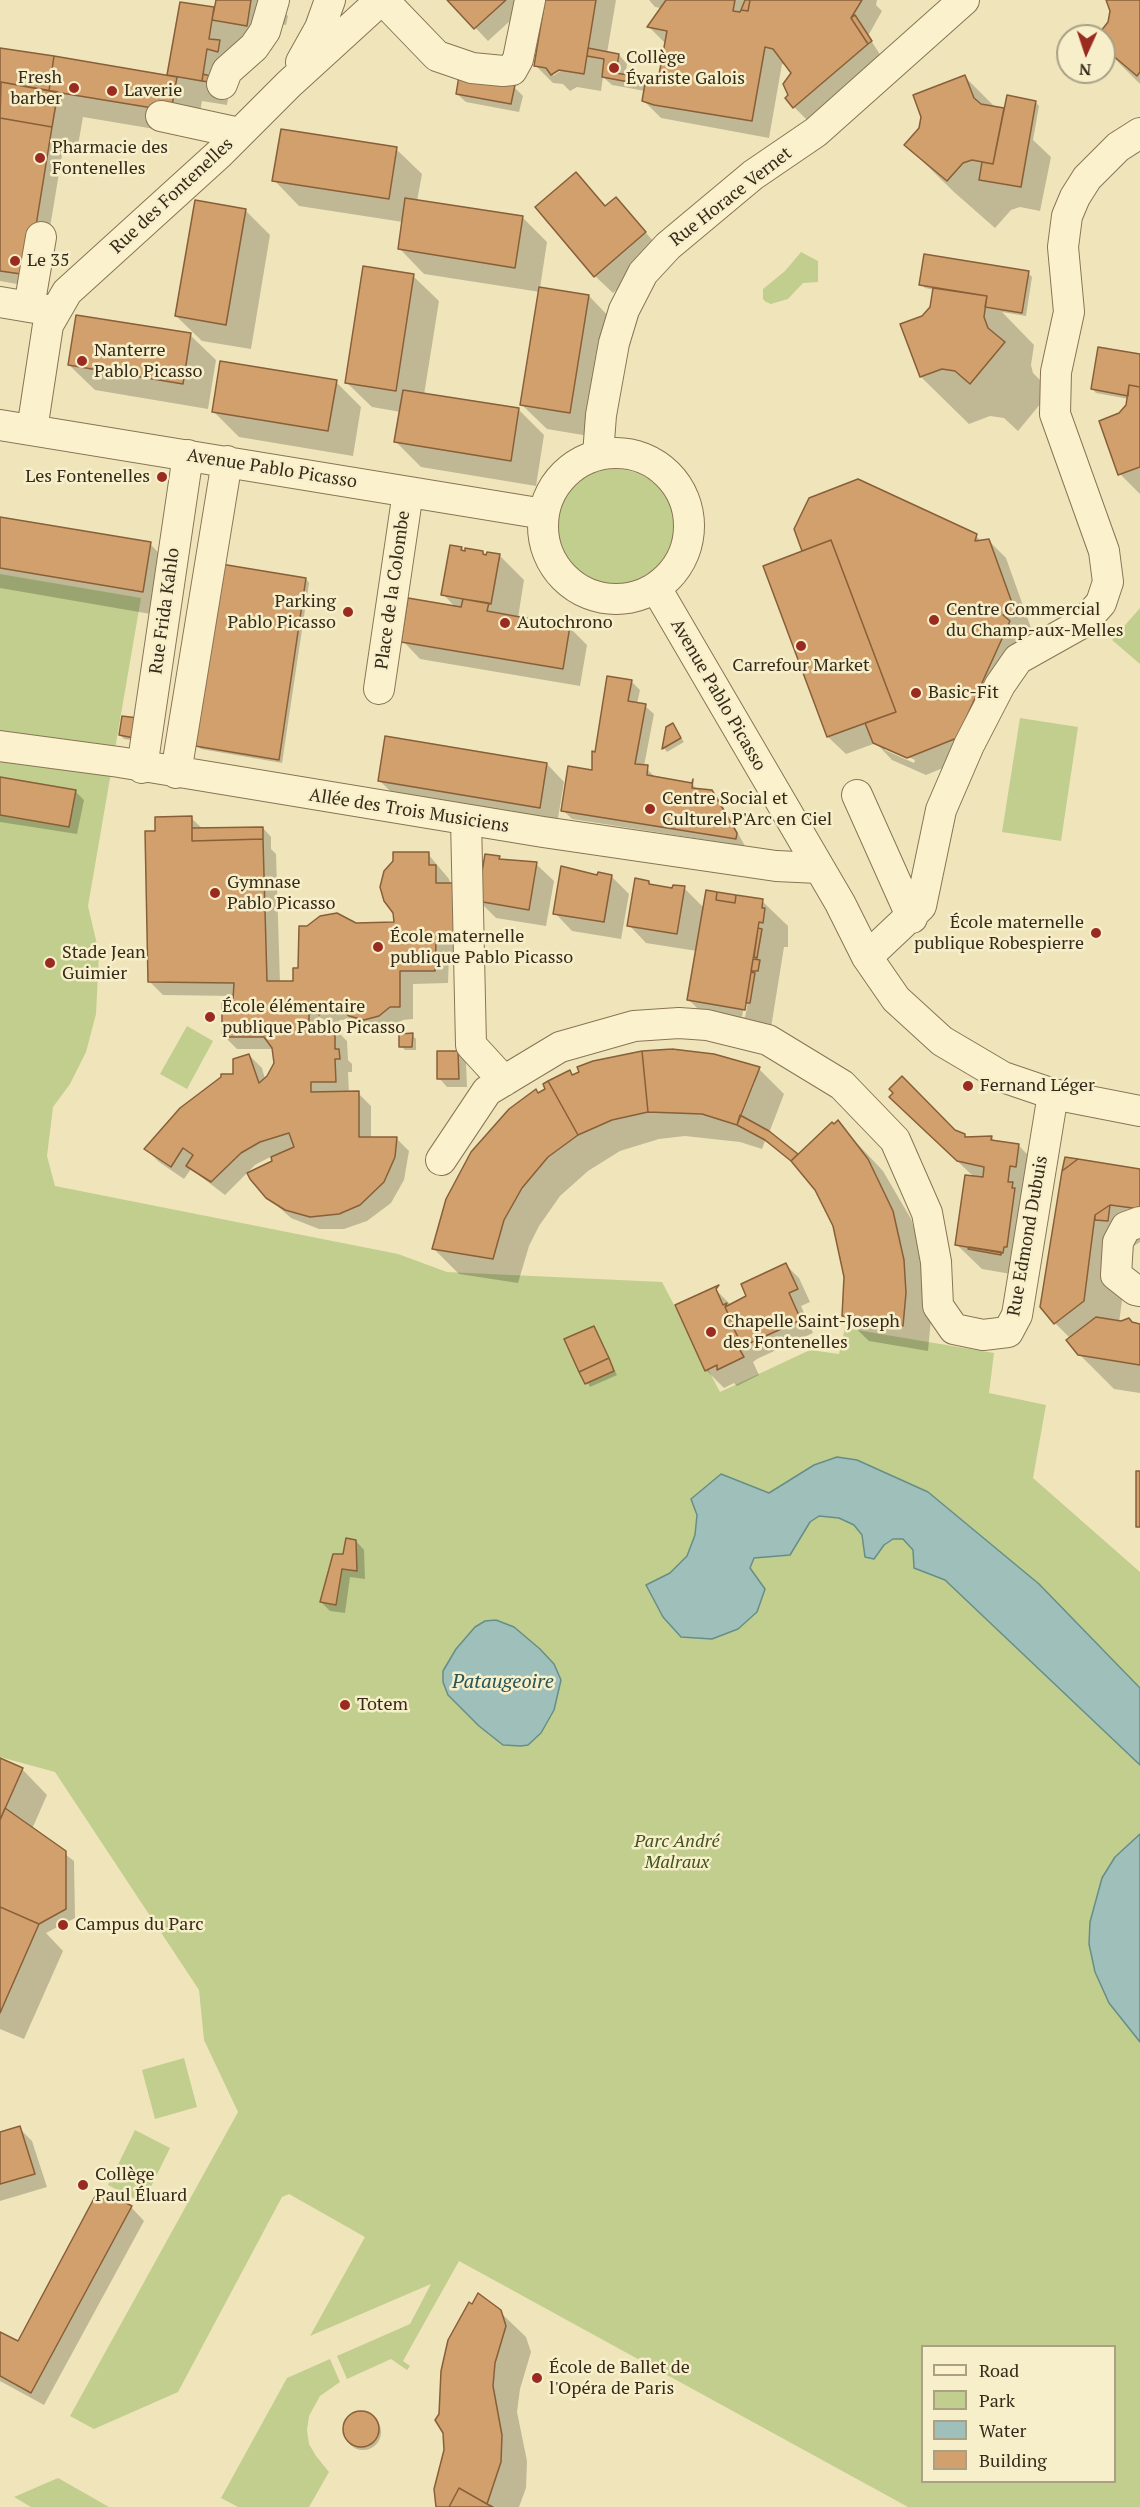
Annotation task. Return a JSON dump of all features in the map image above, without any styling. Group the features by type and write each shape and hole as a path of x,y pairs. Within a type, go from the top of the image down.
{"street":[{"path":"222,84 227,71 254,47 265,31 274,0"},
{"path":"289,84 320,28 330,0"},
{"path":"382,0 437,56 472,68 503,71 512,70 518,60 530,0"},
{"name":"Rue des Fontenelles","path":"32,430 43,346 28,307 67,292 382,0"},
{"name":"Rue Horace Vernet","path":"598,455 600,423 614,343 624,310 643,273 668,246 753,175 816,132 963,0"},
{"path":"161,116 239,133"},
{"path":"867,957 885,938 912,918 921,906 926,893 941,810 1000,685 1018,659 1084,622 1101,603 1108,582 1104,551 1055,414 1056,372 1069,312 1063,247 1067,216 1087,178 1118,147 1140,133"},
{"path":"28,307 41,237"},
{"name":"Avenue Pablo Picasso","path":"0,425 544,514"},
{"path":"624,453 649,460 670,476 684,497 690,522 687,548 675,571 657,588 634,598 610,600 587,594 570,584 557,570 547,552 543,533 544,514 557,483 568,471 598,455 624,453"},
{"name":"Rue Frida Kahlo","path":"142,768 188,455"},
{"path":"176,773 227,461"},
{"path":"374,592 398,490"},
{"name":"Place de la Colombe","path":"379,689 398,490"},
{"name":"Avenue Pablo Picasso","path":"657,588 840,903 867,957 896,999 942,1041 1003,1077 1053,1094 1140,1111"},
{"name":"Allée des Trois Musiciens","path":"0,746 466,820 786,867 819,868"},
{"path":"857,795 912,918"},
{"path":"466,820 471,1045 504,1081"},
{"name":"Rue Edmond Dubuis","path":"441,1160 487,1091 560,1047 634,1026 679,1023 707,1025 768,1040 842,1085 895,1140 927,1213 936,1262 938,1306 954,1329 983,1335 1008,1332 1017,1315 1053,1094"},
{"path":"1140,1222 1126,1227 1118,1242 1116,1275 1140,1291"}],"green space":[{"path":"801,252 818,261 818,282 803,283 788,299 771,304 766,302 763,299 763,289 785,271"},
{"path":"615,469 638,473 658,486 671,506 675,529 671,552 658,572 638,585 615,589 592,585 572,572 559,552 555,529 559,506 572,486 592,473"},
{"name":"Parc André Malraux","path":"0,574 141,598 88,906 99,953 96,1014 86,1052 70,1084 53,1107 47,1156 55,1186 398,1254 447,1272 662,1282 720,1392 810,1350 839,1354 845,1328 994,1353 989,1393 1046,1405 1033,1478 1140,1572 1140,2507 908,2507 459,2261 403,2361 410,2366 407,2370 391,2359 347,2379 337,2356 410,2324 431,2284 310,2336 365,2237 289,2194 282,2197 178,2392 94,2429 70,2416 238,2112 204,2040 199,1990 55,1772 0,1757"},
{"path":"1140,608 1140,664 1112,640"},
{"path":"1020,718 1078,727 1061,841 1002,832"},
{"path":"187,1026 213,1041 187,1089 160,1074"},
{"path":"184,2058 197,2107 155,2119 142,2070"},
{"path":"135,2130 170,2148 143,2203 108,2185"},
{"path":"330,2359 340,2382 320,2396 309,2416 307,2430 309,2444 329,2472 309,2507 238,2507 221,2498 287,2378"},
{"path":"58,2478 109,2507 31,2507 14,2497"}],"water":[{"path":"837,1457 857,1460 928,1492 1039,1584 1140,1688 1140,1765 945,1580 914,1568 913,1550 903,1539 893,1539 884,1545 874,1559 865,1557 862,1535 854,1525 839,1518 819,1516 810,1522 790,1555 754,1558 750,1568 765,1589 757,1612 738,1629 712,1639 681,1637 663,1617 646,1585 670,1573 687,1556 695,1535 697,1515 691,1499 721,1474 769,1493 814,1465"},
{"name":"Pataugeoire","path":"496,1620 514,1627 540,1649 554,1664 561,1680 554,1710 541,1733 528,1745 503,1745 479,1726 448,1695 443,1682 443,1671 456,1649 475,1627 485,1621"},
{"path":"1140,1834 1140,2042 1109,2003 1095,1972 1089,1944 1090,1922 1102,1878 1115,1857"}],"building":[{"path":"216,0 251,0 247,26 212,20"},
{"path":"447,0 506,0 474,29"},
{"path":"545,0 596,0 584,74 559,70 551,75 546,68 534,66"},
{"path":"666,0 735,0 733,11 740,12 741,10 748,11 750,0 862,0 851,18 868,44 793,108 785,98 788,95 783,84 791,73 773,49 765,47 752,121 654,105 642,101 646,78 658,80 667,31 647,27"},
{"path":"745,0 750,0 748,11 741,10"},
{"path":"1106,0 1140,0 1140,72 1137,76 1116,58 1116,24 1106,24 1110,11"},
{"path":"180,2 214,7 209,39 220,40 218,52 207,49 202,81 167,75"},
{"path":"855,15 872,41 868,44 851,18"},
{"path":"0,48 54,56 49,91 1,82 0,90"},
{"path":"588,48 619,54 616,73 646,78 645,85 602,77 604,59 587,56"},
{"path":"54,56 177,77 171,111 49,91"},
{"path":"203,74 210,76 209,82 202,81"},
{"path":"965,75 974,98 981,104 1004,108 993,164 972,160 963,163 947,181 904,145 919,128 921,117 913,95"},
{"path":"459,76 515,85 511,104 456,94"},
{"path":"1,82 58,92 52,127 0,118"},
{"path":"1007,95 1036,101 1021,187 979,180 982,162 993,164"},
{"path":"0,118 52,127 28,275 0,271"},
{"path":"281,129 397,147 389,199 272,181"},
{"path":"576,172 605,206 616,197 646,232 594,277 535,207"},
{"path":"405,198 523,216 515,268 398,249"},
{"path":"195,200 246,209 226,325 175,316"},
{"path":"924,254 1029,271 1022,313 985,307 987,296 919,285"},
{"path":"363,266 414,274 396,391 345,383"},
{"path":"539,287 589,295 570,413 520,405"},
{"path":"933,288 987,296 984,317 988,328 1005,342 970,384 955,371 942,369 920,377 900,324 922,316 930,307"},
{"path":"76,315 191,333 183,384 68,365"},
{"path":"1098,347 1140,354 1140,387 1129,385 1128,396 1091,389"},
{"path":"220,361 337,380 328,431 212,412"},
{"path":"1129,385 1140,387 1140,467 1118,475 1099,421 1119,413 1126,405"},
{"path":"403,390 519,408 511,461 394,442"},
{"name":"Centre Commercial du Champ-aux-Melles","path":"858,479 977,534 975,541 989,539 1015,611 1003,615 1010,621 957,738 907,758 873,743 865,723 896,712 831,540 802,551 794,529 809,498"},
{"path":"0,517 151,542 143,592 0,568"},
{"path":"831,540 896,712 827,737 763,566"},
{"path":"450,545 462,547 461,550 465,551 465,548 483,551 486,555 487,552 500,554 491,604 441,595"},
{"path":"221,564 306,578 279,760 195,746"},
{"path":"408,598 461,607 463,599 489,603 487,611 570,626 563,669 401,642"},
{"path":"607,676 632,680 628,701 646,704 635,764 648,765 647,775 692,783 693,779 692,788 712,790 737,833 736,839 561,811 568,766 592,770 592,751 595,752"},
{"path":"122,716 138,718 134,738 119,735"},
{"path":"673,723 681,738 662,749 666,727"},
{"path":"385,736 547,763 540,808 378,781"},
{"path":"0,777 76,790 69,827 0,815"},
{"path":"192,816 192,841 263,839 267,981 293,981 293,968 298,968 299,926 307,926 320,916 337,913 356,923 394,922 393,913 384,901 380,887 384,871 393,861 393,852 429,852 429,865 436,865 436,883 456,883 457,942 436,942 435,971 400,971 400,1007 390,1007 379,1016 364,1020 349,1016 338,1007 327,1008 319,1015 309,1007 309,1026 335,1026 335,1049 339,1049 340,1059 335,1059 336,1082 311,1082 311,1092 359,1091 359,1137 397,1137 395,1157 384,1182 360,1205 339,1214 310,1217 285,1210 266,1198 250,1179 247,1173 272,1161 271,1157 294,1147 289,1133 260,1142 241,1153 211,1182 186,1166 193,1155 183,1148 171,1167 144,1149 180,1108 221,1077 221,1074 233,1074 233,1059 249,1054 259,1083 267,1076 274,1063 272,1048 264,1037 222,1037 222,999 233,999 234,983 148,982 145,831 155,831 155,817"},
{"path":"263,827 263,839 192,841 192,828"},
{"path":"485,854 500,856 499,859 537,862 529,910 477,901"},
{"path":"561,866 597,875 598,872 612,875 604,922 553,914"},
{"path":"635,878 649,881 649,884 672,888 673,885 685,886 677,934 627,926"},
{"path":"706,890 717,892 716,900 735,903 736,895 763,899 762,908 765,908 763,923 759,922 745,1010 687,1000"},
{"path":"717,892 736,895 735,903 716,900"},
{"path":"758,928 762,929 757,958 754,957"},
{"path":"753,959 760,960 758,971 751,971"},
{"path":"751,972 755,973 750,1003 746,1003"},
{"path":"413,1033 412,1047 399,1047 399,1034"},
{"path":"672,1049 714,1054 760,1067 737,1125 702,1114 648,1112 642,1051"},
{"path":"437,1051 458,1051 459,1079 437,1079"},
{"path":"642,1051 648,1112 612,1120 578,1135 548,1081 570,1070 572,1075 579,1072 577,1067 593,1061"},
{"path":"902,1076 955,1130 965,1134 965,1137 992,1136 991,1140 1019,1144 1016,1167 1010,1166 1008,1182 1013,1182 1012,1188 1015,1188 1007,1247 1004,1247 1003,1253 955,1245 965,1175 983,1177 984,1167 957,1161 889,1097 893,1093 889,1089"},
{"path":"548,1081 578,1135 548,1157 522,1188 504,1220 493,1259 432,1249 446,1199 471,1152 509,1109 536,1089 538,1093 545,1089 543,1084"},
{"path":"740,1115 769,1131 798,1154 791,1161 765,1140 737,1125"},
{"path":"838,1120 868,1159 893,1211 904,1260 906,1293 903,1326 842,1316 844,1277 833,1226 815,1190 791,1161 832,1122 834,1124"},
{"path":"1065,1157 1078,1159 1062,1171"},
{"path":"1078,1159 1140,1169 1140,1209 1110,1205 1095,1215 1084,1301 1054,1324 1040,1307 1062,1171"},
{"path":"1110,1205 1108,1221 1095,1220 1095,1215"},
{"path":"969,1247 1001,1252 1001,1255 968,1249"},
{"path":"786,1263 798,1289 789,1293 801,1320 739,1348 737,1345 745,1340 740,1341 732,1325 735,1321 732,1322 725,1307 746,1296 741,1284"},
{"name":"Chapelle Saint-Joseph des Fontenelles","path":"719,1285 716,1289 723,1305 727,1303 725,1307 732,1322 736,1323 732,1325 740,1341 745,1340 737,1345 744,1357 717,1370 717,1365 705,1371 675,1305"},
{"path":"1096,1317 1121,1321 1129,1318 1132,1322 1140,1324 1140,1365 1078,1355 1066,1340"},
{"path":"594,1326 609,1358 579,1372 564,1339"},
{"path":"609,1358 614,1371 585,1384 579,1372"},
{"path":"1136,1471 1140,1471 1140,1527 1136,1527"},
{"path":"346,1538 356,1540 357,1571 342,1569 336,1605 320,1602 333,1554 343,1554"},
{"path":"0,1758 23,1768 0,1820"},
{"path":"5,1808 66,1851 66,1909 39,1924 0,1907 0,1820"},
{"path":"0,1907 39,1924 0,2013"},
{"path":"20,2126 35,2174 0,2184 0,2132"},
{"path":"99,2189 132,2206 31,2393 0,2376 0,2332 18,2341"},
{"path":"478,2293 501,2310 506,2326 495,2363 493,2386 502,2435 501,2462 487,2504 459,2488 449,2507 436,2507 434,2489 444,2450 443,2433 435,2420 439,2414 441,2371 448,2340 469,2302 472,2304"},
{"path":"361,2411 374,2416 379,2429 374,2442 361,2447 348,2442 343,2429 348,2416"},
{"path":"459,2488 487,2504 493,2507 449,2507"}],"place":[{"name":"Collège Évariste Galois","path":"614,68"},
{"name":"Fresh barber","path":"74,88"},
{"name":"Laverie","path":"112,91"},
{"name":"Pharmacie des Fontenelles","path":"40,158"},
{"name":"Le 35","path":"15,261"},
{"name":"Nanterre Pablo Picasso","path":"82,361"},
{"name":"Les Fontenelles","path":"162,477"},
{"name":"Parking Pablo Picasso","path":"348,612"},
{"name":"Centre Commercial du Champ-aux-Melles","path":"934,620"},
{"name":"Autochrono","path":"505,623"},
{"name":"Carrefour Market","path":"801,646"},
{"name":"Basic-Fit","path":"916,693"},
{"name":"Centre Social et Culturel P'Arc en Ciel","path":"650,809"},
{"name":"Gymnase Pablo Picasso","path":"215,893"},
{"name":"École maternelle publique Robespierre","path":"1096,933"},
{"name":"École maternelle publique Pablo Picasso","path":"378,947"},
{"name":"Stade Jean Guimier","path":"50,963"},
{"name":"École élémentaire publique Pablo Picasso","path":"210,1017"},
{"name":"Fernand Léger","path":"968,1086"},
{"name":"Chapelle Saint-Joseph des Fontenelles","path":"711,1332"},
{"name":"Totem","path":"345,1705"},
{"name":"Campus du Parc","path":"63,1925"},
{"name":"Collège Paul Éluard","path":"83,2185"},
{"name":"École de Ballet de l'Opéra de Paris","path":"537,2378"}]}
